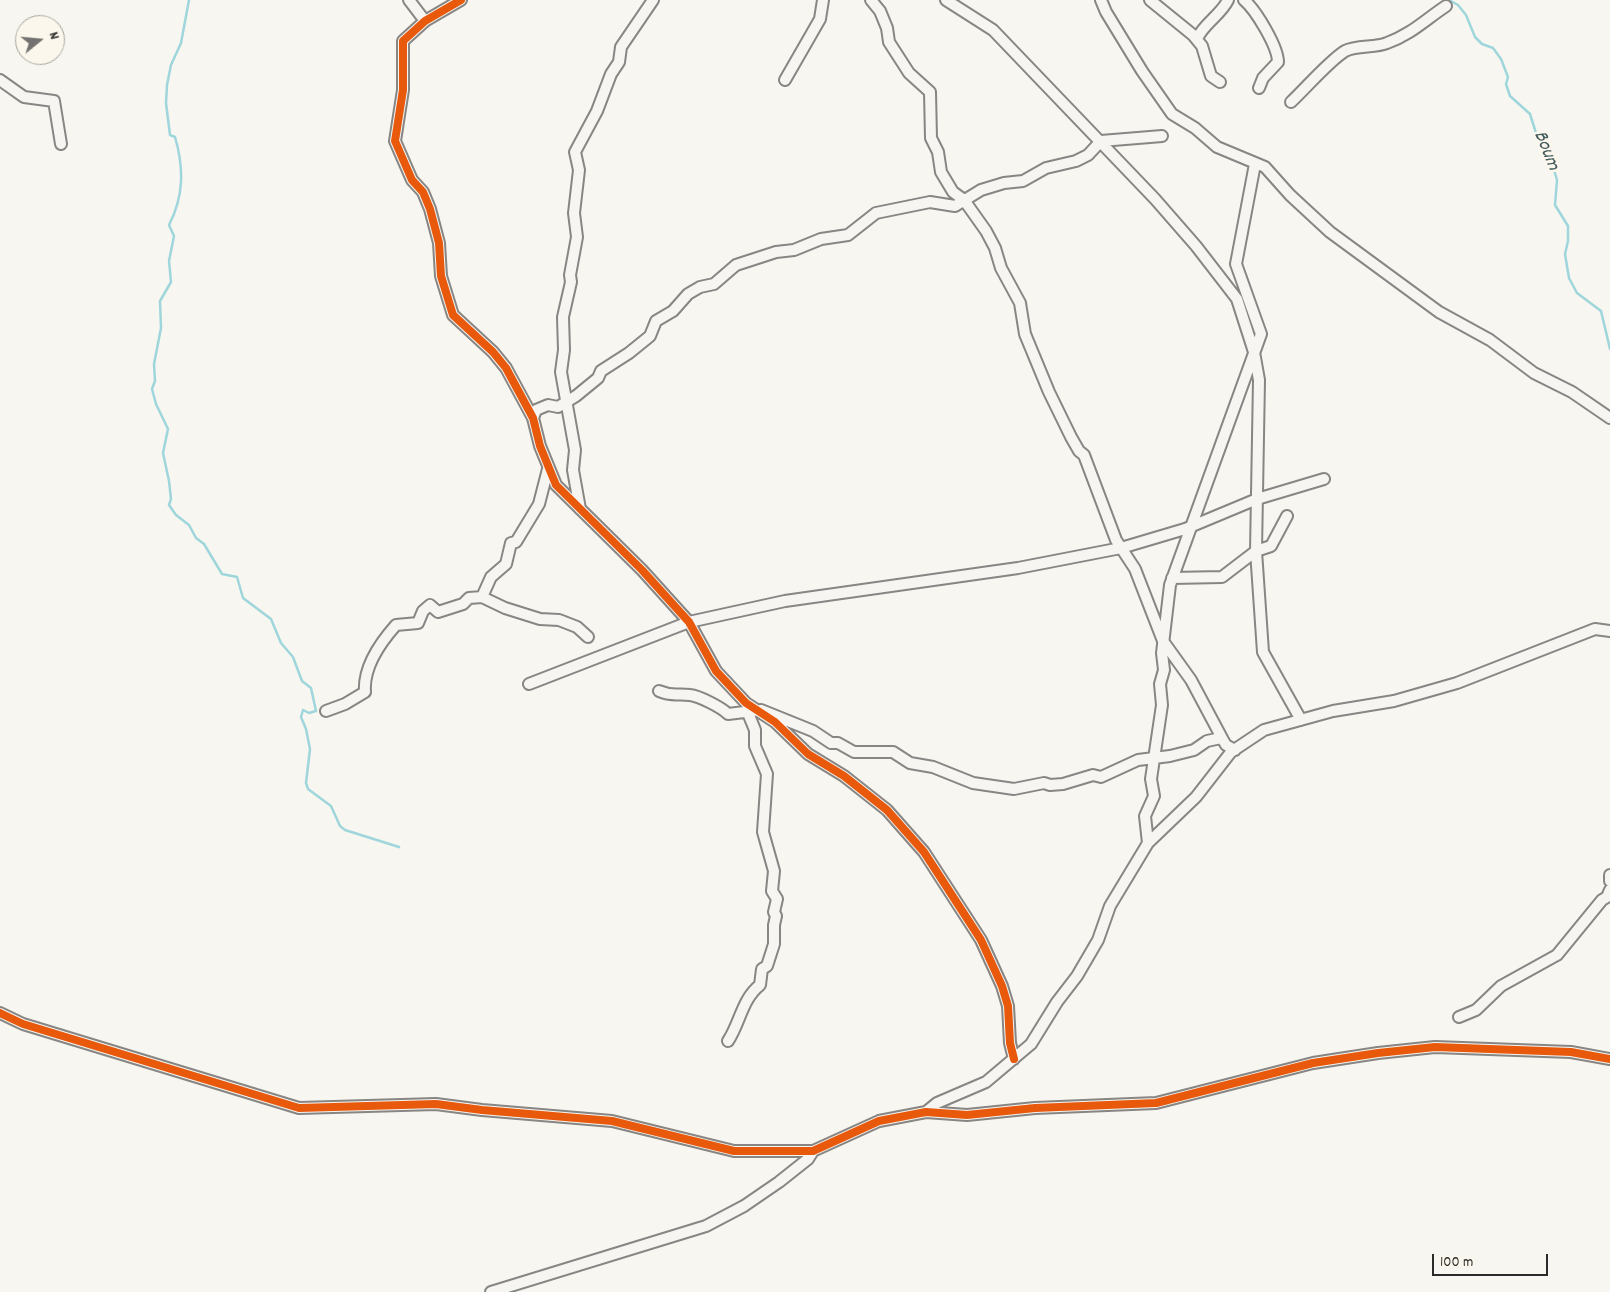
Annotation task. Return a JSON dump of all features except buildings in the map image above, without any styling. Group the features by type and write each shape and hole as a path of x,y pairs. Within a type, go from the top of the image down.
{"street":[{"path":"410,0 425,21"},
{"path":"461,0 425,21 403,41 403,90 395,141 407,171 423,192 430,209 438,243 441,276 453,315 506,368 533,418 540,446 556,485 642,570 689,622 713,666 752,711 775,722 808,754 844,776 887,810 924,852 981,940 1002,986 1008,1006 1010,1042 1014,1059"},
{"path":"581,510 573,470 575,450 567,400 562,383 564,350 562,332 577,237 574,213 579,170 575,152 596,111 611,74 619,62 621,46 653,0"},
{"path":"785,80 820,18 823,0"},
{"path":"871,0 887,28 890,42 909,73 930,92 930,138 938,152 941,172 953,192 964,200 986,231 995,248 1000,268 1020,303 1025,334 1063,422 1079,451 1084,455 1121,548 1135,569 1163,641 1190,680 1221,738 1226,745 1235,750"},
{"path":"946,0 993,30 1101,141 1190,240 1237,299 1254,352 1259,380 1256,551 1263,652 1301,720"},
{"path":"1101,0 1106,12 1142,71 1172,114 1195,128 1217,147 1265,167 1290,195 1330,232 1439,312 1490,340 1534,373 1572,392 1610,418"},
{"path":"1150,0 1197,39 1202,46 1211,76 1220,82"},
{"path":"1197,39 1199,33 1214,21 1228,0"},
{"path":"1247,1 1278,53 1278,62 1262,78 1259,88"},
{"path":"1291,102 1346,51 1384,45 1414,32 1428,18 1446,6"},
{"path":"0,80 24,97 54,101 61,144"},
{"path":"533,418 536,410 543,406 558,406 598,378 601,371 630,353 650,336 656,321 673,311 688,294 700,287 714,284 736,265 776,252 794,250 821,239 848,235 876,213 930,202 955,206 981,190 1004,182 1023,181 1046,168 1076,162 1088,155 1101,141 1162,136"},
{"path":"1148,844 1145,816 1154,796 1151,779 1162,705 1160,684 1164,670 1163,641 1172,578 1261,334 1236,264 1255,164"},
{"path":"482,598 491,577 506,564 511,543 516,542 520,537 539,504 548,469"},
{"path":"529,684 689,622 785,601 1018,568 1121,548 1192,526 1257,499 1324,480"},
{"path":"1172,578 1222,577 1256,551 1271,546 1287,516"},
{"path":"326,711 346,704 365,692 364,681 371,660 384,638 396,625 418,623 423,611 430,605 438,612 464,604 469,598 482,598 505,608 540,619 559,620 577,627 588,637"},
{"path":"926,1112 937,1103 986,1082 1031,1044 1057,1002 1077,976 1098,940 1110,906 1148,844 1196,797 1235,750 1264,730 1333,711 1403,699 1457,683 1595,629 1610,632"},
{"path":"659,691 671,696 694,695 722,708 728,714 752,711 812,731 831,744 838,743 854,752 893,752 910,762 933,767 973,783 1014,789 1044,782 1056,785 1093,775 1101,777 1138,760 1194,750 1207,741 1221,738"},
{"path":"728,1041 736,1029 741,1010 752,991 760,985 762,969 767,966 774,944 776,916 774,912 777,899 772,891 774,872 762,832 767,774 755,746 752,711"},
{"path":"1610,875 1610,881"},
{"path":"1459,1018 1476,1010 1501,986 1557,955 1594,912 1598,904 1607,897 1610,890"},
{"path":"0,1013 23,1024 299,1108 436,1104 482,1110 612,1121 734,1151 813,1151 879,1121 926,1112 966,1115 1035,1108 1156,1103 1313,1063 1378,1053 1435,1047 1571,1052 1608,1058"},
{"path":"492,1292 706,1226 738,1210 779,1182 808,1158 813,1151"}],"waterway":[{"path":"189,0 181,43 171,65 167,85 166,103 170,135 175,137 178,148 181,182 178,203 169,225 174,236 169,261 171,282 160,301 161,328 154,364 155,381 152,389 156,404 168,429 163,453 169,481 171,499 169,505 176,515 189,525 196,538 204,544 222,574 237,577 243,598 271,619 281,643 293,657 302,681 311,688 316,711 309,713 303,710 301,717 306,729 310,749 306,783 308,789 331,806 340,826 345,830 399,847"},
{"name":"Boum","path":"1449,0 1458,5 1466,15 1475,37 1482,44 1493,48 1501,59 1508,77 1506,84 1510,96 1530,114 1536,133 1551,160 1557,180 1555,205 1568,226 1568,241 1565,254 1569,278 1577,293 1601,311 1610,349"}],"cycle path":[{"path":"461,0 425,21 403,41 403,90 395,141 412,180 423,192 430,209 439,243 441,276 453,315 493,352 506,368 533,418 540,446 556,485 642,570 689,622 716,671 746,703 775,722 808,754 844,776 887,810 924,852 981,940 1002,986 1008,1006 1010,1043 1014,1059"},
{"path":"0,1013 23,1024 299,1108 436,1104 482,1110 612,1121 734,1151 813,1151 879,1121 926,1112 967,1115 1035,1108 1156,1103 1313,1063 1435,1047 1571,1052 1610,1059"}]}
